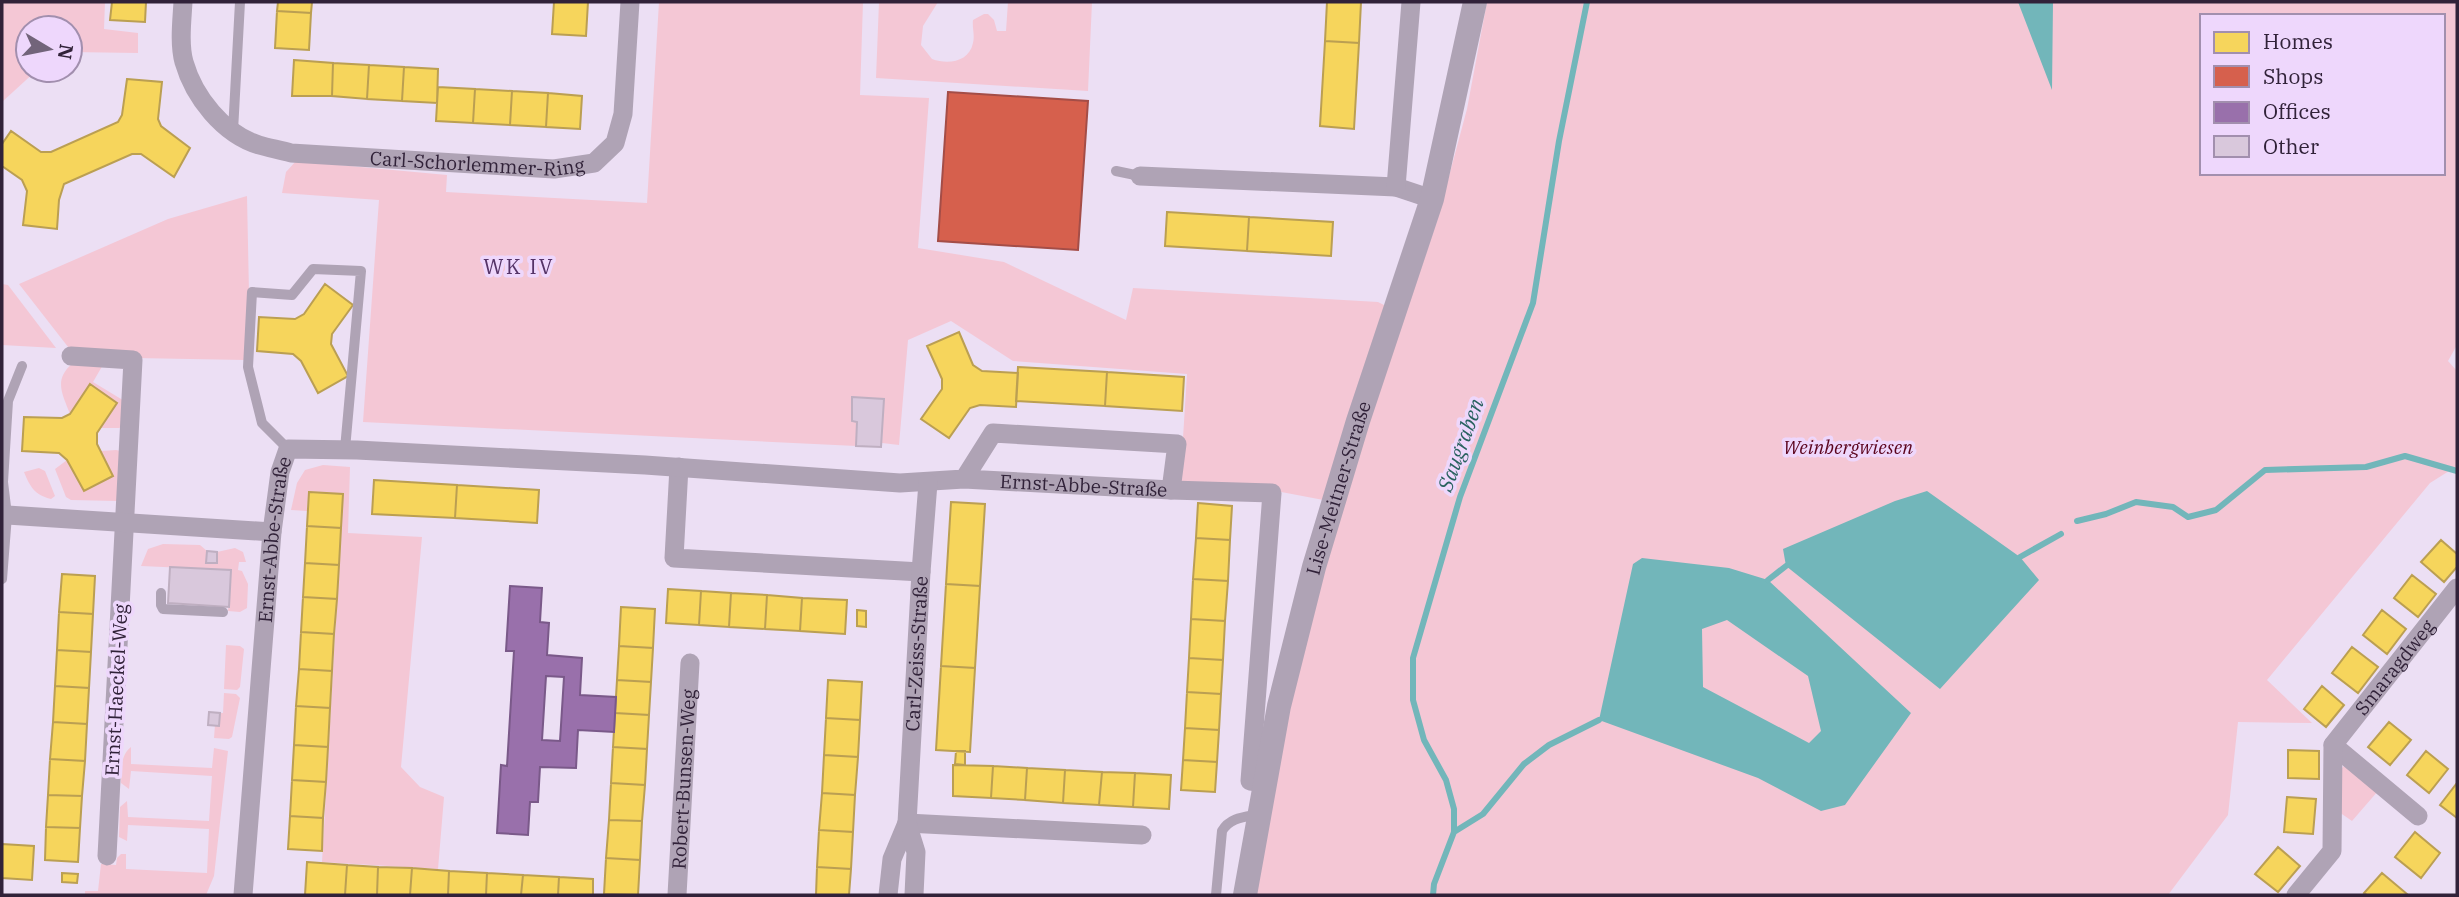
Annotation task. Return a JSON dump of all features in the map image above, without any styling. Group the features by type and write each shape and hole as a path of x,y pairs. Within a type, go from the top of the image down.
{"street":[{"name":"Carl-Schorlemmer-Ring","path":"183,2 183,60 194,88 216,117 257,145 291,153 554,169 594,163 615,143 623,114 630,2"},
{"path":"1396,187 1412,2"},
{"name":"Lise-Meitner-Straße","path":"1245,895 1279,706 1314,567 1358,421 1432,200 1475,2"},
{"path":"1140,176 1396,187 1432,200"},
{"name":"Ernst-Haeckel-Weg","path":"71,356 133,360 107,856"},
{"name":"Ernst-Abbe-Straße","path":"243,895 272,532 280,472 288,449 345,449 679,467 900,483 964,479 1171,491 1177,444 993,433 964,479"},
{"path":"679,467 674,558 921,572"},
{"name":"Carl-Zeiss-Straße","path":"887,895 892,859 907,823 928,483"},
{"path":"1171,491 1272,493 1250,781 1266,783"},
{"path":"7,515 272,532"},
{"name":"Smaragdweg","path":"2333,745 2457,588"},
{"name":"Robert-Bunsen-Weg","path":"677,895 690,663"},
{"path":"2333,745 2418,816"},
{"path":"2296,895 2332,851 2333,745"},
{"path":"907,823 1142,835"},
{"name":"Carl-Zeiss-Straße","path":"907,823 916,852 914,895"}],"lane":[{"path":"233,131 240,2"},
{"path":"1116,171 1140,176"},
{"path":"288,449 262,422 248,367 252,292 292,295 313,269 361,271 345,449"},
{"path":"2,579 7,515 3,482 8,401 22,366"},
{"path":"161,593 160,605 163,609 223,612"},
{"path":"1216,895 1222,831 1227,823 1260,814"}],"green space":[{"path":"2,2 105,2 104,29 138,33 138,53 84,52 84,14 14,14 14,84 22,84 2,102"},
{"path":"659,2 863,2 860,95 929,98 918,248 1004,262 1126,320 1133,288 1378,302 1392,309 1334,502 1276,491 1180,486 1187,374 1013,361 951,321 908,340 899,445 882,443 884,399 853,397 852,421 857,422 856,446 363,422 379,200 282,193 286,172 296,161 447,175 446,192 647,203"},
{"path":"879,2 938,2 923,26 921,45 932,59 951,62 962,58 971,49 974,40 973,20 988,14 994,20 997,31 1006,31 1008,2 1092,2 1088,91 876,78"},
{"name":"Weinbergwiesen","path":"1487,2 2457,2 2457,345 2448,361 2457,371 2457,466 2430,483 2267,680 2312,723 2238,722 2228,815 2168,895 1255,895 1284,732 1343,498 1437,221 1467,109"},
{"path":"247,196 249,293 245,360 135,358 72,352 19,284 168,219"},
{"path":"2,284 8,285 56,348 2,345"},
{"path":"104,363 93,382 126,402 119,428 101,428 117,403 90,384 70,414 61,388 63,376 72,364"},
{"path":"101,451 121,451 117,501 71,500 66,497 55,469 67,460 84,491 113,476"},
{"path":"323,465 350,467 348,533 422,537 401,767 420,787 444,797 438,869 322,862 343,494 309,492 307,511 291,510 297,483 305,470"},
{"path":"39,468 45,471 55,496 51,499 34,490 24,472"},
{"path":"163,544 200,545 207,551 217,552 235,548 243,552 246,562 239,562 238,570 242,571 248,584 247,608 240,612 228,611 230,570 141,566 148,549"},
{"path":"226,645 244,649 240,687 237,690 224,689"},
{"path":"224,693 236,694 240,698 232,737 229,739 214,738 215,725 219,725 220,713 223,713"},
{"path":"131,747 131,764 212,768 214,748 228,751 214,876 206,895 85,895 85,891 98,891 101,864 116,865 121,854 126,854 126,869 207,873 209,829 128,825 127,841 119,837 120,807 127,801 128,817 209,821 212,776 131,771 129,789 121,783 121,773 123,759"},
{"path":"2344,766 2378,791 2352,821 2339,812 2341,769"}],"shaded area":[{"path":"2018,2 2053,2 2052,90"},
{"path":"1927,491 2020,557 2039,580 1940,689 1786,566 1783,549 1895,501"},
{"path":"1642,558 1729,568 1768,580 1911,713 1845,805 1821,811 1758,778 1599,720 1633,564","holes":["1727,620 1808,676 1821,731 1809,743 1703,687 1702,629"]}],"building: Homes":[{"path":"112,2 146,2 145,22 110,20"},
{"path":"278,2 312,2 311,13 277,11"},
{"path":"554,2 588,2 586,36 552,34"},
{"path":"1327,2 1361,2 1359,43 1325,41"},
{"path":"277,11 311,13 309,50 275,48"},
{"path":"1325,41 1359,43 1354,129 1320,126"},
{"path":"294,60 333,63 332,96 292,96"},
{"path":"333,63 369,65 367,99 332,96"},
{"path":"369,65 404,67 402,101 367,99"},
{"path":"404,67 438,69 437,103 402,101"},
{"path":"127,79 162,82 158,119 161,126 190,148 174,177 141,154 132,154 64,184 59,200 57,229 23,225 27,191 22,180 2,166 2,144 11,131 41,152 51,152 118,122 122,115"},
{"path":"438,87 475,89 473,123 436,121"},
{"path":"475,89 512,91 510,125 473,123"},
{"path":"512,91 548,93 546,127 510,125"},
{"path":"548,93 582,96 580,129 546,127"},
{"path":"1167,212 1249,217 1247,251 1165,246"},
{"path":"1249,217 1333,222 1331,256 1247,251"},
{"path":"325,284 353,305 332,334 331,344 348,376 318,393 301,361 293,354 257,351 259,317 295,319 304,314"},
{"path":"959,332 973,365 982,371 1018,373 1016,407 980,405 970,408 949,438 921,419 942,389 942,379 927,346"},
{"path":"1018,367 1107,372 1105,406 1016,401"},
{"path":"1107,372 1184,377 1182,411 1105,406"},
{"path":"90,384 117,403 97,433 97,444 113,476 84,491 67,460 59,453 22,451 24,417 62,418 70,414"},
{"path":"374,480 457,485 455,518 372,514"},
{"path":"457,485 539,490 537,523 455,518"},
{"path":"309,492 343,494 341,528 307,526"},
{"path":"951,502 985,504 980,586 946,584"},
{"path":"1198,503 1232,506 1230,540 1196,538"},
{"path":"307,526 341,528 339,565 305,563"},
{"path":"1196,538 1230,540 1228,581 1193,579"},
{"path":"2441,540 2457,554 2457,567 2444,582 2421,562"},
{"path":"305,563 339,565 337,599 303,597"},
{"path":"62,574 95,576 93,614 59,612"},
{"path":"2412,575 2436,594 2418,617 2394,598"},
{"path":"1193,579 1228,581 1225,621 1191,619"},
{"path":"946,584 980,586 975,668 941,666"},
{"path":"668,589 701,591 699,625 666,623"},
{"path":"701,591 731,593 729,627 699,625"},
{"path":"731,593 767,595 765,629 729,627"},
{"path":"767,595 802,598 800,631 765,629"},
{"path":"303,597 337,599 334,634 301,632"},
{"path":"802,598 847,600 845,634 800,631"},
{"path":"621,607 655,609 653,648 619,646"},
{"path":"857,610 866,611 866,627 857,626"},
{"path":"2382,610 2406,629 2387,654 2363,635"},
{"path":"59,612 93,614 91,652 57,650"},
{"path":"1191,619 1225,621 1223,660 1189,658"},
{"path":"301,632 334,634 332,671 299,669"},
{"path":"619,646 653,648 651,682 617,680"},
{"path":"2352,647 2378,667 2358,693 2332,673"},
{"path":"57,650 91,652 89,688 55,686"},
{"path":"1189,658 1223,660 1221,694 1187,692"},
{"path":"941,666 975,668 970,752 936,750"},
{"path":"299,669 332,671 330,708 296,706"},
{"path":"617,680 651,682 649,715 615,713"},
{"path":"828,680 862,682 860,720 826,718"},
{"path":"55,686 89,688 87,724 53,722"},
{"path":"2322,686 2344,705 2326,727 2304,709"},
{"path":"1187,692 1221,694 1219,730 1185,728"},
{"path":"296,706 330,708 328,747 294,745"},
{"path":"615,713 649,715 647,749 613,747"},
{"path":"826,718 860,720 858,757 824,755"},
{"path":"53,722 87,724 85,761 50,759"},
{"path":"2389,722 2411,740 2390,765 2368,747"},
{"path":"1185,728 1219,730 1217,762 1183,760"},
{"path":"294,745 328,747 326,782 292,780"},
{"path":"613,747 647,749 645,785 611,783"},
{"path":"2288,750 2319,751 2319,779 2288,778"},
{"path":"956,751 965,751 965,765 955,764"},
{"path":"2426,751 2448,769 2429,793 2407,775"},
{"path":"824,755 858,757 855,795 822,793"},
{"path":"50,759 85,761 82,796 48,795"},
{"path":"1183,760 1217,762 1215,792 1181,790"},
{"path":"953,765 993,766 991,798 953,796"},
{"path":"993,766 1027,768 1025,800 991,798"},
{"path":"1027,768 1065,770 1063,803 1025,800"},
{"path":"1065,770 1102,772 1099,805 1063,803"},
{"path":"1102,772 1135,773 1133,807 1099,805"},
{"path":"1135,773 1171,775 1169,809 1133,807"},
{"path":"292,780 326,782 323,818 290,816"},
{"path":"611,783 645,785 642,821 609,820"},
{"path":"2457,783 2457,818 2440,805"},
{"path":"822,793 855,795 853,832 819,830"},
{"path":"48,795 82,796 80,828 46,827"},
{"path":"2287,797 2316,799 2313,834 2284,832"},
{"path":"290,816 323,818 322,851 288,849"},
{"path":"609,820 642,821 640,860 606,858"},
{"path":"46,827 80,828 78,862 45,860"},
{"path":"819,830 853,832 851,869 817,867"},
{"path":"2415,832 2440,853 2421,878 2395,857"},
{"path":"2,844 34,846 32,880 2,878"},
{"path":"2278,847 2300,866 2278,892 2255,874"},
{"path":"606,858 640,860 638,895 604,894"},
{"path":"307,862 347,865 345,895 305,895"},
{"path":"347,865 378,867 377,895 345,895"},
{"path":"378,867 412,868 410,895 377,895"},
{"path":"817,867 851,869 849,895 816,895"},
{"path":"412,868 449,871 448,895 410,895"},
{"path":"449,871 487,873 486,895 448,895"},
{"path":"62,873 78,874 77,883 62,882"},
{"path":"487,873 523,875 521,895 486,895"},
{"path":"2382,873 2407,894 2364,893"},
{"path":"523,875 559,877 558,895 521,895"},
{"path":"559,877 593,879 593,895 558,895"}],"building: Shops":[{"path":"948,92 1088,101 1078,250 938,241"}],"building: Offices":[{"path":"510,586 542,588 540,622 549,623 547,655 582,658 580,695 616,697 614,732 578,730 576,768 540,767 538,802 530,802 528,835 497,833 501,765 507,766 514,651 506,651","holes":["546,676 564,677 560,741 542,740"]}],"building: Other":[{"path":"852,397 884,399 881,447 856,446 857,422 852,421"},
{"path":"207,551 217,552 217,563 206,563"},
{"path":"170,567 231,570 229,607 168,603"},
{"path":"209,712 220,713 219,726 208,725"}],"waterway":[{"name":"Saugraben","path":"1433,895 1434,884 1454,832 1454,809 1446,780 1424,740 1413,700 1413,658 1460,497 1533,303 1559,141 1587,2"},
{"path":"2077,521 2106,514 2136,502 2173,507 2188,517 2216,510 2265,470 2366,467 2405,456 2457,471"},
{"path":"2020,557 2061,534"},
{"path":"1768,580 1786,566"},
{"path":"1454,832 1483,814 1524,764 1549,745 1599,720"}],"district":[{"name":"WK IV","path":"519,267"}]}
